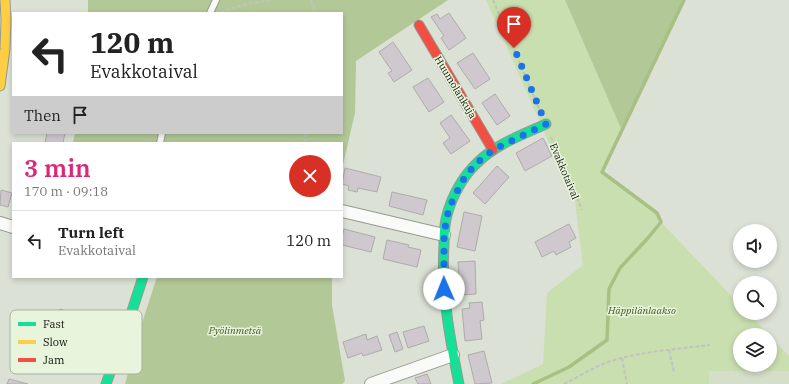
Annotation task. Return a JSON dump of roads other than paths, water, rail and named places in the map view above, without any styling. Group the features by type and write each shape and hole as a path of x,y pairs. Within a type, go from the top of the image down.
{"street":[{"path":"0,86 5,49 5,0"},
{"name":"Huumolankuja","path":"419,25 493,150"},
{"path":"459,384 448,328 444,289 444,235 447,216 459,186 466,175 478,162 493,150 546,124"},
{"path":"343,211 444,235"},
{"path":"0,223 12,227"},
{"path":"132,310 143,278"},
{"path":"371,384 453,355"},
{"path":"106,384 110,374"}],"lane":[{"path":"210,12 216,0"}],"waterway":[{"path":"533,384 569,367 607,340 609,289 620,268 661,222 657,213 602,172 684,0"}],"park label":[{"name":"Häppilänlaakso","path":"642,310"},
{"name":"Pyölinmetsä","path":"235,330"}]}
